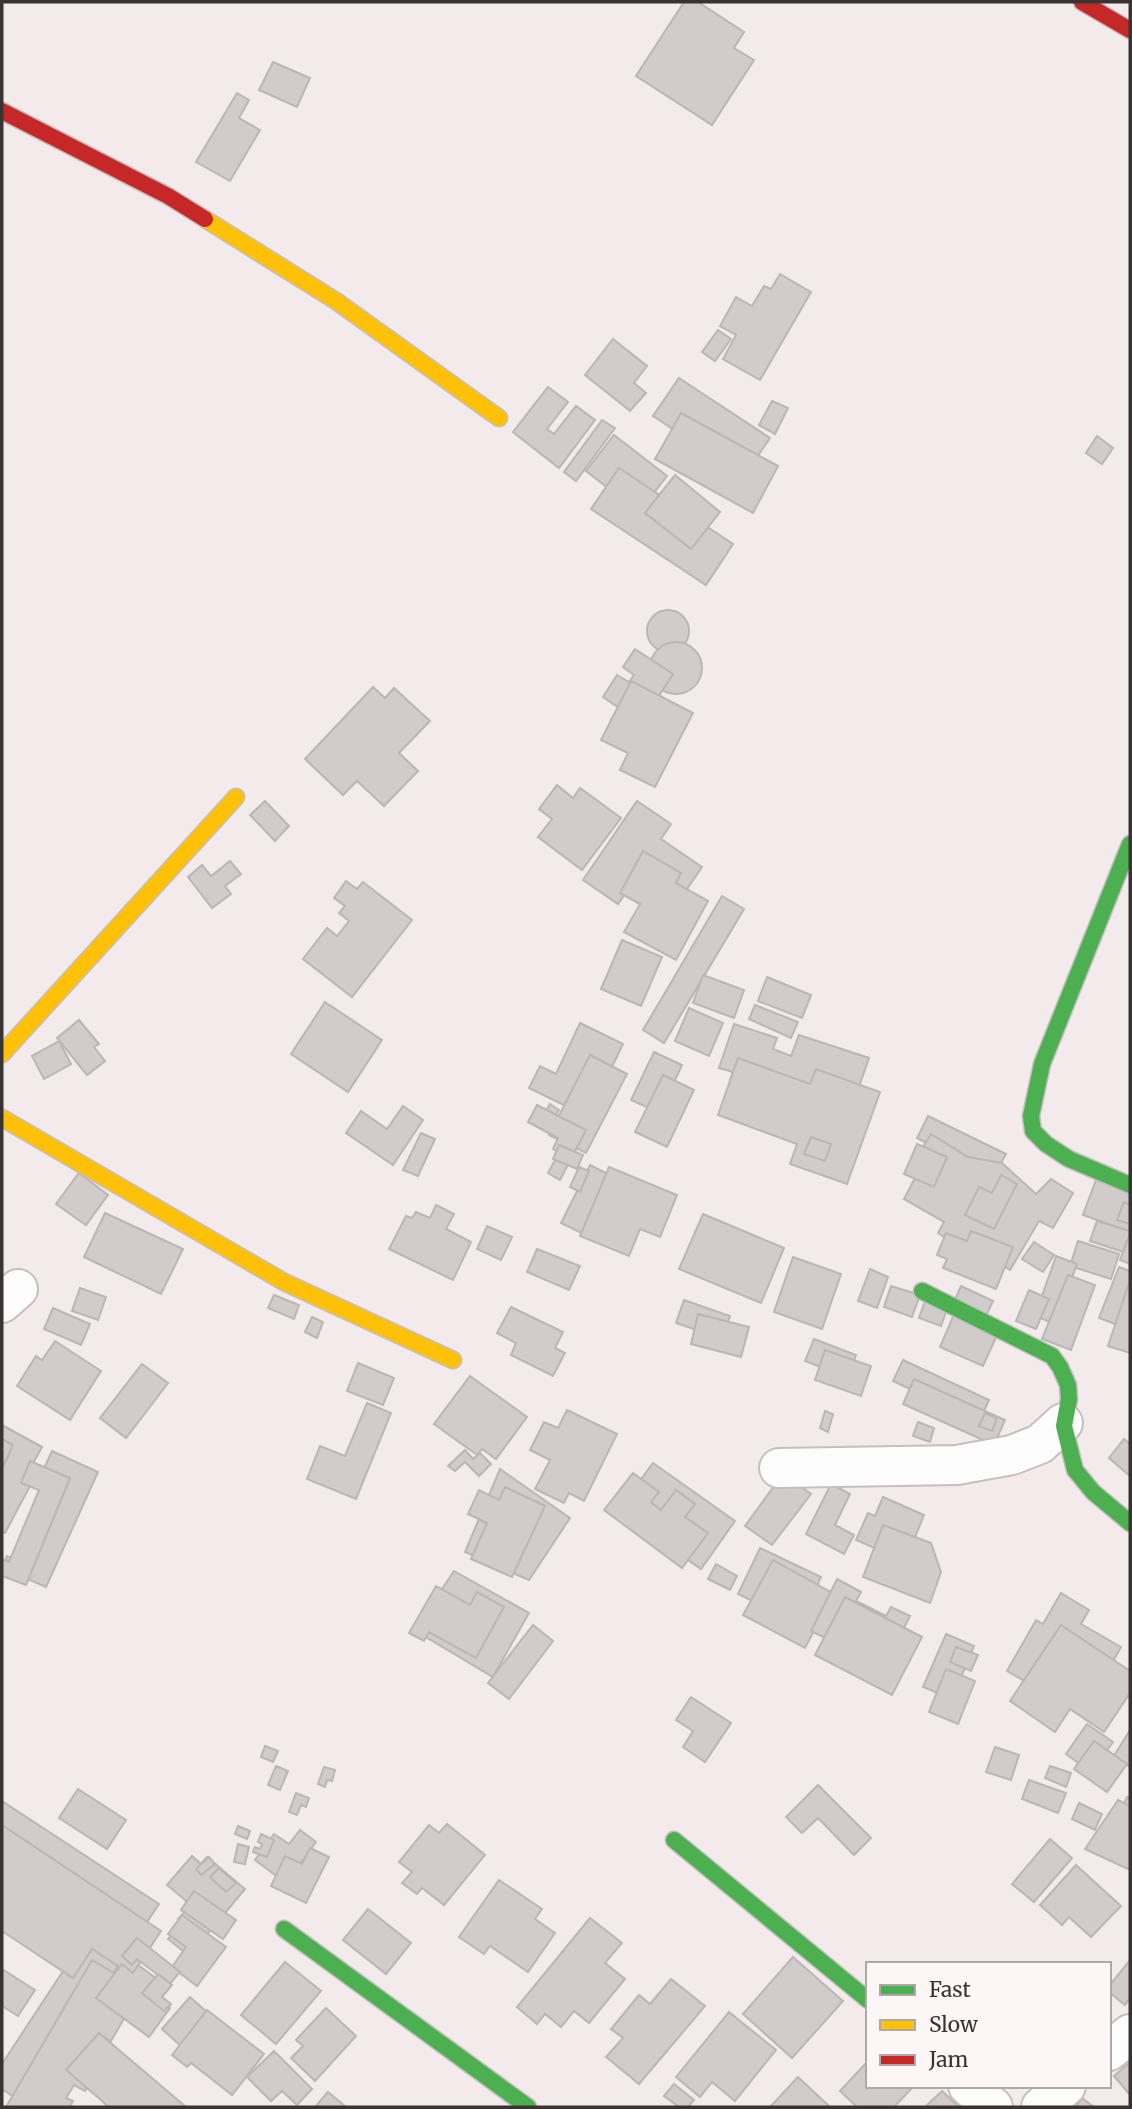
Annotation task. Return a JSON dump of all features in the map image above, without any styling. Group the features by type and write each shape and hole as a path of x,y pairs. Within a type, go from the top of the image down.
{"street":[{"path":"1082,2 1130,30"},
{"path":"2,111 168,196 336,301 499,418"},
{"path":"2,1054 236,797"},
{"path":"1130,844 1042,1064 1031,1116 1033,1131 1046,1144 1069,1159 1130,1185"},
{"path":"2,1118 284,1282 453,1360"},
{"path":"779,1468 957,1465 1012,1455 1040,1444 1063,1423 1068,1407 1068,1388 1063,1369 1052,1356 922,1291"},
{"path":"1063,1423 1074,1468 1087,1486 1130,1523"},
{"path":"674,1840 866,1998"},
{"path":"284,1929 528,2107"},
{"path":"1111,2049 1130,2034"},
{"path":"970,2088 993,2107"},
{"path":"1041,2107 1064,2088"}],"building":[{"path":"684,2 698,2 744,32 734,48 754,60 712,125 636,76"},
{"path":"273,62 310,78 297,107 259,90"},
{"path":"237,93 249,100 239,118 260,130 230,181 196,162"},
{"path":"780,274 811,292 760,380 723,359 736,335 720,326 736,297 752,306 764,286 771,289"},
{"path":"718,330 731,339 715,361 702,352"},
{"path":"613,339 647,366 634,383 646,393 630,411 585,375"},
{"path":"679,378 770,438 744,476 653,416"},
{"path":"548,387 568,402 547,429 554,434 576,406 595,420 559,468 513,432"},
{"path":"772,401 788,408 775,434 759,425"},
{"path":"681,413 778,466 753,513 655,459"},
{"path":"602,420 615,428 576,481 564,472"},
{"path":"614,435 667,476 639,512 586,471"},
{"path":"1097,436 1113,448 1102,464 1086,453"},
{"path":"619,468 733,544 706,585 591,509"},
{"path":"675,475 720,512 691,549 645,513"},
{"path":"668,610 683,616 689,631 683,646 668,652 653,646 647,631 653,616"},
{"path":"676,642 695,649 702,668 695,687 676,694 657,687 650,668 657,649"},
{"path":"635,649 673,674 646,716 643,713 635,724 627,719 622,726 611,720 619,708 603,697 617,675 629,682 634,675 623,667"},
{"path":"631,681 693,713 655,787 620,770 628,753 601,740"},
{"path":"373,687 385,698 394,688 430,721 399,753 418,771 384,806 357,781 343,795 305,759"},
{"path":"557,785 573,798 580,788 621,818 582,870 538,837 552,819 539,809"},
{"path":"265,801 289,826 275,841 250,815"},
{"path":"637,801 671,824 661,839 702,867 665,921 625,894 618,904 583,880"},
{"path":"643,851 681,873 676,883 708,901 676,960 624,932 640,904 620,893"},
{"path":"230,861 241,874 225,886 231,894 212,908 188,877 202,865 211,876"},
{"path":"346,881 357,889 363,882 412,920 352,997 303,959 327,928 337,936 349,921 339,913 345,906 334,898"},
{"path":"722,896 744,909 664,1043 643,1030"},
{"path":"622,940 662,957 641,1006 601,989"},
{"path":"703,975 744,990 734,1018 693,1003"},
{"path":"767,977 811,995 802,1018 758,1001"},
{"path":"325,1002 382,1040 348,1092 291,1054"},
{"path":"755,1005 798,1022 791,1038 749,1019"},
{"path":"689,1008 723,1023 709,1056 675,1041"},
{"path":"79,1020 99,1044 94,1047 105,1061 87,1075 57,1038"},
{"path":"580,1023 623,1044 602,1088 597,1085 582,1114 529,1088 540,1066 556,1074"},
{"path":"734,1024 777,1038 773,1049 791,1056 799,1035 869,1058 840,1141 784,1121 789,1108 757,1097 759,1090 730,1080 733,1072 719,1068"},
{"path":"59,1041 71,1064 44,1079 32,1056"},
{"path":"654,1052 682,1065 660,1113 631,1100"},
{"path":"590,1055 627,1074 586,1153 549,1135"},
{"path":"738,1058 810,1084 816,1069 880,1092 847,1184 790,1164 797,1144 718,1115"},
{"path":"663,1075 694,1090 667,1147 635,1132"},
{"path":"550,1104 559,1110 551,1123 542,1118"},
{"path":"537,1105 586,1130 560,1180 548,1173 559,1153 553,1149 558,1138 528,1122"},
{"path":"403,1106 423,1120 393,1165 346,1133 361,1111 387,1129"},
{"path":"928,1116 1006,1154 993,1178 977,1171 958,1211 941,1202 961,1161 917,1138"},
{"path":"421,1133 435,1139 418,1176 403,1170"},
{"path":"931,1134 968,1157 1002,1163 1036,1194 1051,1179 1073,1193 1053,1228 1039,1221 1010,1270 975,1246 967,1252 938,1233 944,1222 904,1199 916,1176 907,1173"},
{"path":"811,1137 831,1144 825,1161 804,1154"},
{"path":"917,1144 947,1157 934,1187 904,1174"},
{"path":"559,1145 583,1155 577,1169 553,1159"},
{"path":"590,1165 649,1195 633,1228 612,1217 600,1242 561,1223"},
{"path":"579,1167 589,1171 580,1192 570,1187"},
{"path":"609,1167 677,1195 660,1237 640,1229 629,1256 580,1236"},
{"path":"79,1173 108,1195 86,1225 56,1204"},
{"path":"1001,1175 1017,1184 994,1229 965,1215 979,1187 992,1193"},
{"path":"1096,1180 1130,1193 1130,1232 1083,1215"},
{"path":"1124,1202 1130,1205 1130,1224 1117,1220"},
{"path":"436,1205 454,1214 446,1229 471,1242 453,1280 389,1249 406,1216 412,1218 416,1212 430,1218"},
{"path":"105,1213 183,1249 161,1294 84,1257"},
{"path":"703,1214 784,1248 761,1303 679,1269"},
{"path":"1097,1221 1130,1231 1130,1254 1090,1241"},
{"path":"487,1226 512,1237 501,1260 477,1249"},
{"path":"971,1231 1013,1247 996,1289 943,1268 947,1259 937,1255 946,1233 967,1241"},
{"path":"1130,1233 1130,1264 1120,1260"},
{"path":"1078,1241 1119,1254 1111,1279 1070,1266"},
{"path":"1034,1242 1054,1255 1043,1272 1022,1259"},
{"path":"537,1249 580,1266 569,1290 527,1272"},
{"path":"1056,1256 1077,1264 1055,1324 1035,1316"},
{"path":"793,1257 841,1274 822,1329 774,1312"},
{"path":"1119,1267 1130,1271 1130,1308 1123,1327 1099,1318"},
{"path":"870,1269 888,1277 877,1308 858,1301"},
{"path":"1068,1275 1095,1285 1071,1350 1042,1339"},
{"path":"1130,1283 1130,1353 1108,1346"},
{"path":"891,1286 920,1295 912,1317 884,1307"},
{"path":"961,1286 993,1301 986,1316 954,1302"},
{"path":"80,1288 106,1297 98,1320 72,1311"},
{"path":"1029,1290 1049,1299 1036,1329 1016,1321"},
{"path":"274,1295 299,1305 294,1319 268,1308"},
{"path":"684,1300 730,1316 722,1339 676,1323"},
{"path":"925,1301 947,1309 941,1326 919,1318"},
{"path":"511,1307 563,1332 555,1348 565,1353 553,1376 511,1355 516,1343 497,1333"},
{"path":"53,1308 90,1324 81,1345 44,1329"},
{"path":"955,1312 998,1333 983,1366 940,1347"},
{"path":"698,1314 749,1327 741,1357 691,1344"},
{"path":"312,1317 323,1322 317,1338 305,1332"},
{"path":"814,1339 856,1355 848,1378 805,1361"},
{"path":"55,1341 101,1371 70,1420 17,1386 36,1356 42,1360"},
{"path":"825,1350 871,1366 861,1396 815,1380"},
{"path":"903,1360 989,1400 979,1422 893,1381"},
{"path":"358,1363 394,1378 383,1405 347,1391"},
{"path":"142,1364 168,1383 126,1438 100,1418"},
{"path":"470,1376 527,1417 496,1459 482,1449 477,1455 434,1424"},
{"path":"914,1379 1005,1420 994,1445 903,1404"},
{"path":"367,1403 391,1413 356,1499 307,1479 320,1446 345,1456"},
{"path":"567,1410 617,1434 584,1501 569,1493 564,1503 535,1489 550,1460 530,1450 544,1422 558,1428"},
{"path":"825,1411 833,1414 828,1432 820,1428"},
{"path":"985,1413 997,1418 992,1431 979,1426"},
{"path":"918,1422 934,1428 930,1442 913,1436"},
{"path":"2,1425 42,1447 31,1467 38,1471 5,1533 2,1531"},
{"path":"2,1439 13,1445 2,1469"},
{"path":"1124,1439 1130,1444 1130,1476 1109,1458"},
{"path":"465,1450 473,1459 480,1453 491,1464 479,1476 465,1462 455,1471 448,1466"},
{"path":"52,1451 98,1472 46,1587 2,1568 7,1556 26,1564 62,1484 41,1475"},
{"path":"30,1461 70,1478 26,1585 2,1576 2,1559 9,1562 39,1490 21,1483"},
{"path":"653,1463 735,1521 701,1569 618,1511"},
{"path":"500,1469 570,1518 529,1580 465,1552"},
{"path":"633,1473 659,1492 651,1502 661,1510 676,1490 695,1504 685,1517 708,1533 682,1568 604,1510"},
{"path":"783,1474 811,1494 772,1545 745,1526"},
{"path":"831,1484 850,1494 835,1525 854,1535 844,1554 806,1534"},
{"path":"505,1487 545,1506 512,1577 471,1559 487,1523 468,1514 479,1490 499,1500"},
{"path":"883,1497 924,1515 915,1537 927,1543 916,1566 856,1540 868,1513 875,1516"},
{"path":"883,1525 931,1543 941,1572 930,1603 863,1577"},
{"path":"760,1548 821,1577 799,1623 738,1594"},
{"path":"773,1560 834,1594 805,1648 743,1615"},
{"path":"716,1564 737,1576 730,1590 708,1579"},
{"path":"454,1571 529,1613 493,1677 414,1630"},
{"path":"837,1579 861,1592 856,1601 886,1616 891,1607 910,1616 884,1667 811,1631"},
{"path":"436,1586 470,1605 477,1592 504,1607 476,1658 429,1632 424,1641 409,1633"},
{"path":"1061,1593 1089,1610 1081,1624 1121,1647 1094,1695 1051,1670 1040,1690 1007,1671 1036,1620 1043,1624"},
{"path":"845,1597 922,1637 892,1695 815,1655"},
{"path":"533,1625 553,1641 509,1699 488,1683"},
{"path":"1061,1625 1130,1671 1130,1693 1104,1732 1070,1709 1055,1732 1010,1701"},
{"path":"946,1634 974,1646 952,1699 923,1687"},
{"path":"956,1647 978,1655 971,1671 950,1662"},
{"path":"946,1669 975,1681 958,1724 929,1712"},
{"path":"691,1697 731,1723 705,1762 683,1747 693,1731 676,1720"},
{"path":"1087,1724 1113,1742 1091,1772 1066,1754"},
{"path":"1130,1730 1130,1767 1114,1756"},
{"path":"1094,1741 1127,1764 1107,1792 1074,1769"},
{"path":"265,1746 278,1751 273,1762 261,1757"},
{"path":"995,1747 1019,1755 1011,1780 986,1772"},
{"path":"276,1766 288,1771 280,1790 268,1785"},
{"path":"1050,1766 1071,1773 1066,1787 1045,1778"},
{"path":"324,1767 335,1770 332,1781 327,1780 325,1787 318,1784"},
{"path":"1029,1780 1066,1793 1058,1813 1022,1799"},
{"path":"818,1785 871,1838 854,1855 818,1818 802,1833 786,1817"},
{"path":"78,1789 126,1820 107,1849 59,1818"},
{"path":"296,1793 309,1798 306,1807 301,1805 297,1815 289,1812"},
{"path":"1127,1797 1130,1798 1130,1850 1108,1841"},
{"path":"1118,1800 1130,1806 1130,1870 1085,1849"},
{"path":"2,1801 159,1904 26,2105 2,2089 2,2064 67,1965 2,1922"},
{"path":"1079,1803 1102,1814 1095,1830 1072,1819"},
{"path":"447,1824 485,1855 444,1905 422,1888 417,1894 402,1883 412,1872 399,1862 429,1825 439,1833"},
{"path":"2,1825 161,1931 132,1975 92,1949 73,1978 2,1931"},
{"path":"238,1826 250,1831 247,1839 235,1834"},
{"path":"300,1830 316,1842 286,1883 255,1860 274,1834 289,1844"},
{"path":"261,1834 274,1840 267,1857 253,1852 255,1847 260,1849 262,1844 258,1842"},
{"path":"1050,1839 1072,1858 1034,1902 1012,1884"},
{"path":"238,1844 249,1847 245,1864 234,1862"},
{"path":"310,1848 329,1857 306,1903 271,1886 285,1856 302,1864"},
{"path":"192,1856 201,1864 207,1857 245,1889 189,1956 168,1939 182,1923 178,1919 191,1905 167,1885"},
{"path":"209,1857 215,1864 201,1875 196,1869"},
{"path":"1076,1865 1121,1906 1091,1937 1069,1917 1062,1925 1040,1905"},
{"path":"219,1868 236,1883 226,1892 210,1877"},
{"path":"499,1880 542,1909 535,1919 555,1933 528,1972 490,1946 484,1954 459,1937"},
{"path":"194,1891 236,1920 223,1939 181,1910"},
{"path":"368,1909 411,1943 386,1974 343,1940"},
{"path":"182,1915 226,1947 197,1986 172,1967 186,1947 168,1934"},
{"path":"590,1918 622,1943 605,1963 625,1979 589,2023 574,2011 561,2027 545,2014 537,2024 517,2007"},
{"path":"137,1938 180,1972 170,1984 137,1959 132,1965 122,1956"},
{"path":"793,1957 843,2001 792,2058 743,2014"},
{"path":"92,1960 141,1989 111,2041 100,2035 85,2060 98,2068 85,2091 74,2085 66,2098 73,2101 70,2107 6,2107"},
{"path":"1130,1960 1130,1998 1125,2005 1111,1994 1111,1984"},
{"path":"285,1962 321,1991 276,2044 241,2015"},
{"path":"122,1964 133,1973 138,1965 168,1987 158,2000 170,2008 149,2037 96,1998"},
{"path":"2,1969 35,1990 18,2016 2,2006"},
{"path":"158,1974 172,1985 162,1997 171,2004 164,2011 142,1993"},
{"path":"671,1979 705,2006 639,2084 606,2057 623,2038 611,2029 639,1995 650,2004"},
{"path":"190,1997 245,2046 216,2078 162,2029"},
{"path":"326,2008 356,2036 315,2081 291,2058 303,2046 296,2040"},
{"path":"207,2010 264,2054 232,2095 191,2063 187,2067 172,2055"},
{"path":"729,2012 776,2050 735,2101 712,2082 700,2097 676,2077"},
{"path":"99,2033 186,2107 109,2107 66,2070"},
{"path":"274,2051 312,2089 297,2105 282,2091 271,2101 247,2077"},
{"path":"1130,2062 1130,2095 1114,2076"},
{"path":"866,2063 866,2088 912,2088 894,2107 857,2107 840,2091"},
{"path":"798,2077 830,2107 770,2107"},
{"path":"674,2084 694,2100 688,2107 679,2107 664,2096"},
{"path":"942,2091 959,2107 929,2107 927,2105"},
{"path":"328,2092 346,2107 315,2107"},
{"path":"1082,2098 1094,2107 1076,2107"}],"traffic: fast":[{"path":"1130,844 1042,1064 1031,1116 1033,1131 1046,1144 1069,1159 1130,1185"},
{"path":"922,1291 1052,1356 1068,1385 1069,1399 1064,1426 1075,1470 1093,1492 1130,1523"},
{"path":"674,1840 866,1998"},
{"path":"284,1929 528,2107"}],"traffic: slow":[{"path":"205,219 336,301 499,418"},
{"path":"2,1054 236,797"},
{"path":"2,1118 284,1282 453,1360"}],"traffic: jam":[{"path":"1082,2 1130,30"},
{"path":"2,111 168,196 205,219"}]}
